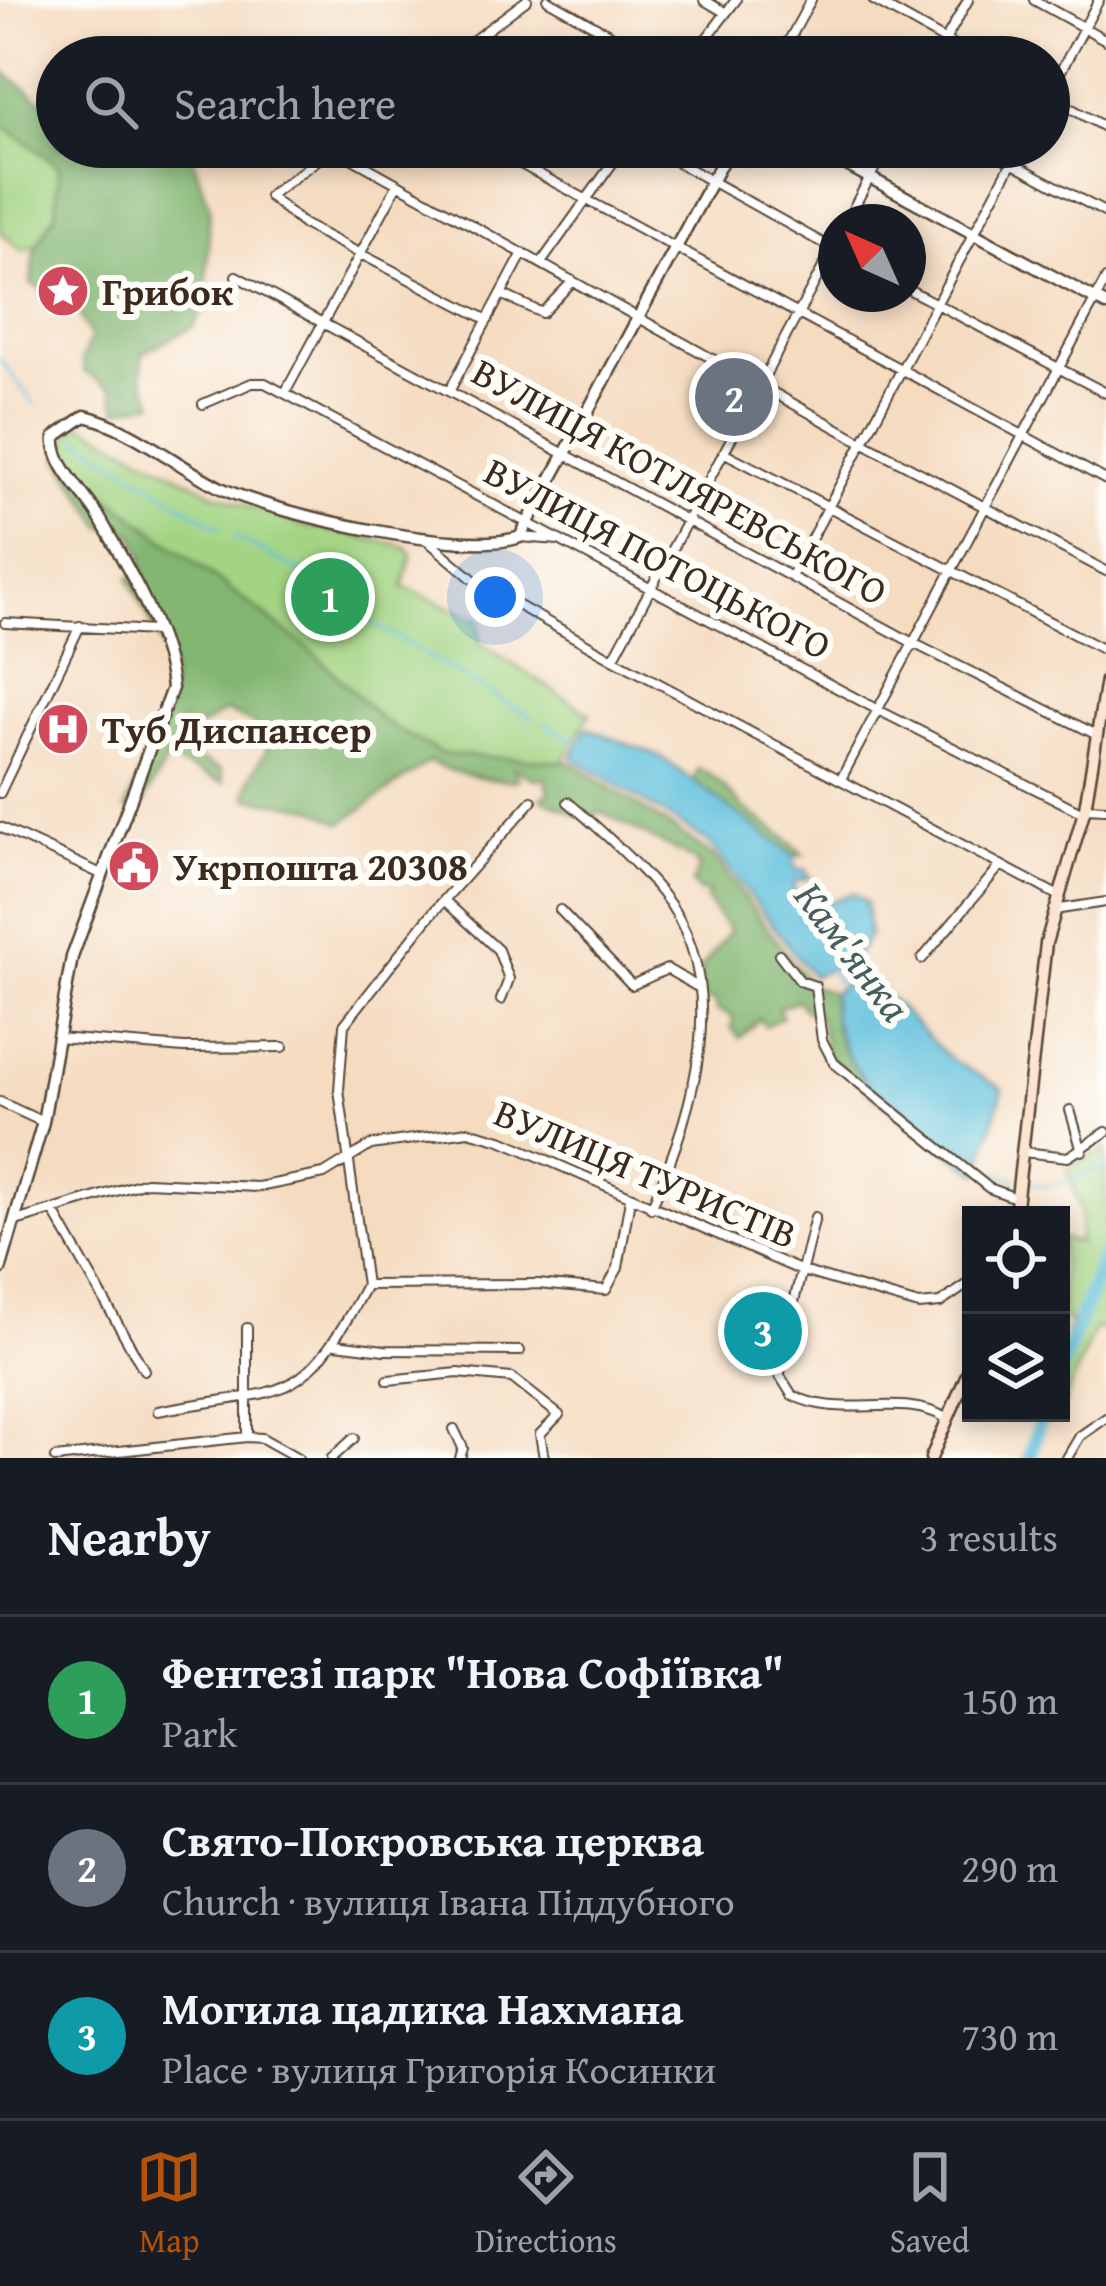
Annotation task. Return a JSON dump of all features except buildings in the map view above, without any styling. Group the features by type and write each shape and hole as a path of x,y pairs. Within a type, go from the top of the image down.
{"main road":[{"path":"1016,1206 1052,910 1084,810 1106,680"},
{"path":"932,1458 962,1384"}],"street":[{"path":"478,36 527,0"},
{"path":"548,0 612,36"},
{"path":"704,0 726,13"},
{"path":"708,36 736,0"},
{"path":"791,36 811,0"},
{"path":"873,0 936,36"},
{"path":"948,36 968,0"},
{"path":"1034,0 1106,40"},
{"path":"1070,54 1099,0"},
{"path":"1070,107 1106,128"},
{"path":"306,168 269,196 304,224 488,320"},
{"path":"370,168 862,442 1106,571"},
{"path":"526,168 798,319 1106,480"},
{"path":"541,263 608,168"},
{"path":"687,168 818,238"},
{"path":"520,537 719,168"},
{"path":"852,168 1101,302"},
{"path":"855,204 873,168"},
{"path":"790,578 1009,168"},
{"path":"1023,168 1106,213"},
{"path":"285,393 398,184"},
{"path":"451,388 524,253"},
{"name":"ВУЛИЦЯ КОТЛЯРЕВСЬКОГО","path":"236,276 451,388 790,578 1096,735"},
{"path":"842,779 1058,369 1101,302 1106,279"},
{"path":"613,659 818,280"},
{"path":"501,294 542,313 573,281"},
{"path":"926,299 1106,393"},
{"name":"ВУЛИЦЯ ПОТОЦЬКОГО","path":"203,404 252,382 285,393 878,710 1084,810"},
{"path":"0,1270 43,1122 72,957 172,688 170,663 97,514 58,457 55,437 74,420 99,419 223,489 270,506 479,544 520,537 560,540"},
{"path":"725,453 1106,651"},
{"path":"423,536 475,581 1057,895"},
{"path":"5,623 155,631"},
{"path":"0,793 80,626"},
{"path":"158,1411 280,1392 314,1369 336,1344 367,1286 339,1090 344,1025 532,801"},
{"path":"568,802 663,894 688,941 697,987 694,1097 651,1208"},
{"path":"1084,810 1106,809"},
{"path":"0,826 101,874"},
{"path":"922,959 1001,865"},
{"path":"445,901 498,950 509,979 501,1000"},
{"path":"1052,910 1106,902"},
{"path":"560,910 632,986 667,969 697,987"},
{"path":"779,955 800,981 815,986 822,1040 834,1063 988,1187 1017,1194"},
{"path":"58,1038 184,1048 284,1047"},
{"path":"0,1102 43,1122"},
{"path":"1070,1110 1082,1151"},
{"name":"ВУЛИЦЯ ТУРИСТІВ","path":"16,1221 146,1182 258,1187 302,1180 324,1174 349,1154 371,1145 468,1131 501,1140 802,1271 919,1305 940,1303 962,1288"},
{"path":"1022,1151 1058,1159 1082,1151 1106,1132"},
{"path":"367,1286 537,1284 606,1290 630,1199"},
{"path":"53,1210 144,1370"},
{"path":"815,1217 781,1354 780,1376 792,1395 832,1407 916,1405 946,1418"},
{"path":"247,1328 247,1437"},
{"path":"336,1344 384,1350 520,1351"},
{"path":"388,1380 458,1373 512,1378 559,1415 540,1434 544,1458"},
{"path":"1067,1458 1080,1436 1106,1418"},
{"path":"454,1429 464,1448 460,1458"},
{"path":"55,1458 247,1437 262,1438 298,1458"},
{"path":"332,1458 354,1438"}],"green space":[{"path":"0,69 36,96 36,149 0,123"},
{"path":"0,123 36,149 36,168 59,168 56,213 36,246 21,250 0,231"},
{"path":"59,168 196,168 210,208 206,304 194,326 143,353 142,376 154,402 117,410 112,388 84,372 82,359 91,338 75,306 49,305 49,292 31,284 36,246 56,213"},
{"path":"81,424 213,493 301,525 405,546 412,554 403,587 479,620 480,643 590,714 562,763 441,754 384,722 314,653 69,467 66,437"},
{"path":"71,454 69,467 314,653 384,722 442,754 570,762 714,857 809,984 832,993 834,1024 844,1051 882,1097 879,1100 827,1055 819,1016 805,1011 797,1000 778,1008 783,1017 765,1026 759,1019 740,1038 732,1029 733,1017 717,1010 715,1000 704,1000 699,971 730,931 706,900 708,892 699,892 692,883 699,869 695,861 600,811 591,821 541,798 549,792 545,778 534,779 514,768 518,779 487,779 430,761 342,823 312,808 247,798 271,732 225,711 201,727 181,721 172,747 221,770 224,783 167,759 140,809 126,809 172,688 170,663 129,578 141,574 143,556 132,533 103,527 58,457"},
{"path":"698,768 803,855 794,856 694,782"},
{"path":"1106,1148 1106,1330 1095,1328 1070,1389 1070,1240 1079,1243 1081,1211 1067,1169"}],"water":[{"path":"587,728 661,757 794,856 796,871 805,869 810,878 794,882 795,894 818,906 853,893 866,902 869,936 853,959 812,976 708,842 572,757"},
{"path":"852,979 876,984 949,1058 1003,1089 979,1174 904,1119 861,1075 835,1023 832,993"}],"waterway":[{"name":"Кам'янка","path":"0,359 34,404"},
{"name":"Кам'янка","path":"78,438 221,529"},
{"name":"Кам'янка","path":"235,537 326,585 359,615 532,718"},
{"name":"Кам'янка","path":"545,724 580,743"},
{"name":"Кам'янка","path":"827,968 840,984"},
{"name":"Кам'янка","path":"1026,1182 1051,1186 1106,1167"},
{"name":"Кам'янка","path":"980,1168 1016,1180"},
{"path":"1070,1345 1106,1251"},
{"path":"1030,1458 1040,1422"}],"place":[{"name":"Грибок","path":"63,291"},
{"name":"Свято-Покровська церква","path":"734,397"},
{"name":"Фентезі парк \"Нова Софіївка\"","path":"330,597"},
{"name":"Туб Диспансер","path":"63,729"},
{"name":"Укрпошта 20308","path":"134,866"},
{"name":"Могила цадика Нахмана","path":"763,1331"}]}
